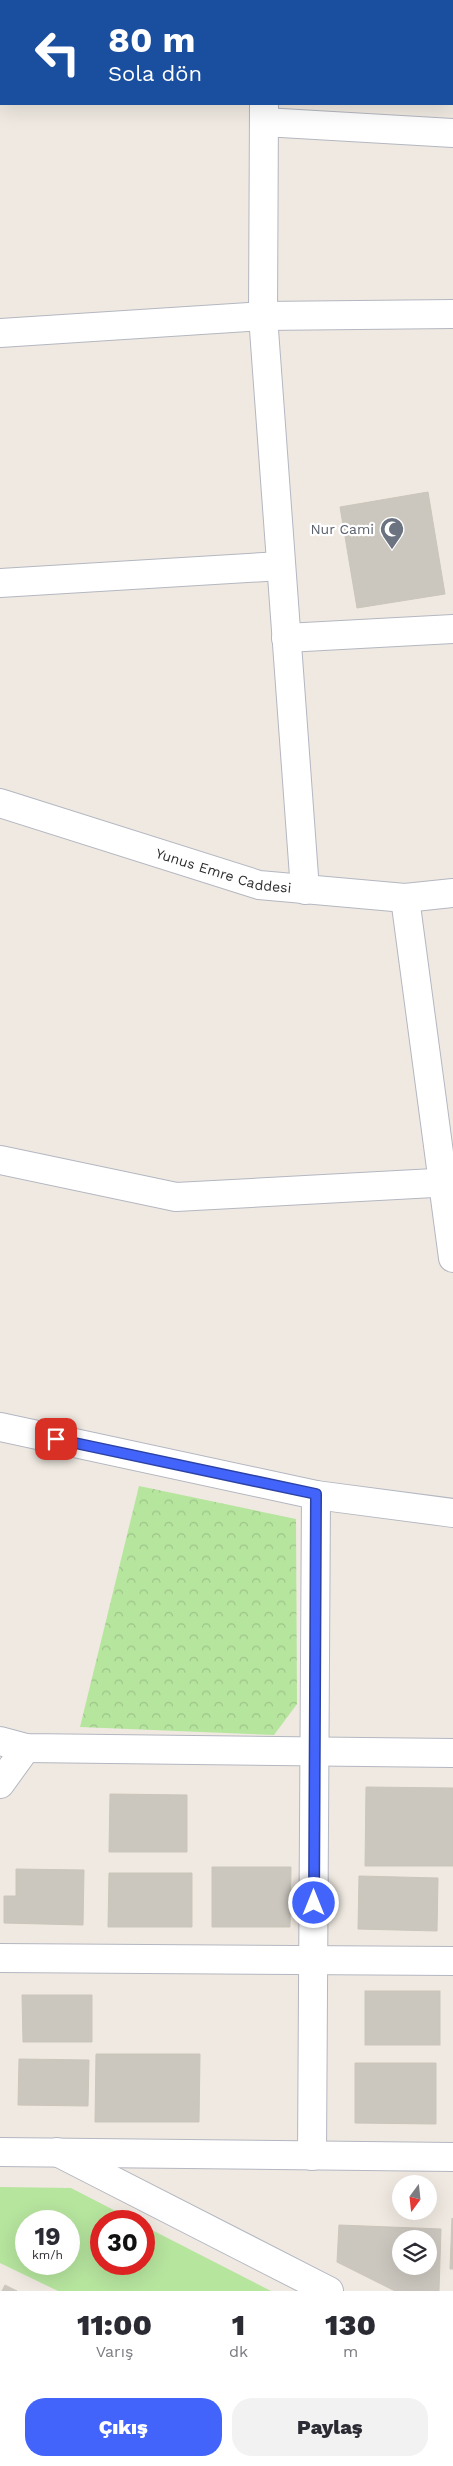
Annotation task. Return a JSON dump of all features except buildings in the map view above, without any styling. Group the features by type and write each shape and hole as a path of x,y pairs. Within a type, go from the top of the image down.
{"street":[{"path":"305,890 263,316 264,113 453,133"},
{"path":"0,333 263,316 453,314"},
{"path":"0,583 281,566"},
{"path":"286,638 453,630"},
{"name":"Yunus Emre Caddesi","path":"0,803 259,885 405,898 453,893"},
{"path":"405,898 448,1182 453,1258"},
{"path":"0,1160 176,1197 448,1182"},
{"path":"0,1427 316,1494 453,1512"},
{"path":"312,2156 316,1494"},
{"path":"0,1741 26,1748 453,1753"},
{"path":"0,1784 26,1748"},
{"path":"0,1958 453,1961"},
{"path":"0,2152 453,2157"},
{"path":"57,2152 329,2291"}],"green space":[{"path":"139,1486 296,1519 297,1704 274,1735 80,1727"},
{"path":"0,2187 71,2188 114,2210 90,2210 90,2275 155,2275 155,2232 271,2291 58,2291 25,2275 80,2275 80,2210 15,2210 15,2270 0,2263"}],"place":[{"name":"Nur Cami","path":"392,550"}],"route":[{"path":"56,1439 316,1494 314,1903"}]}
